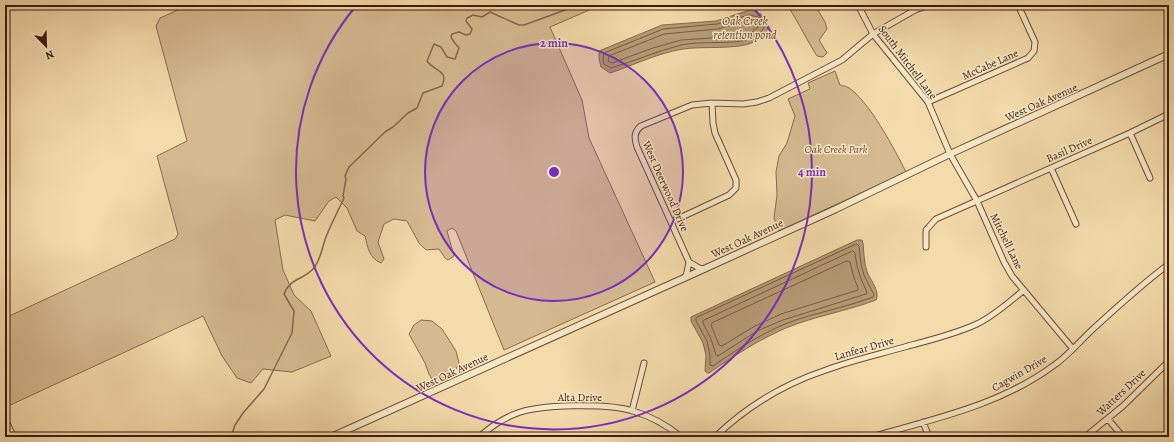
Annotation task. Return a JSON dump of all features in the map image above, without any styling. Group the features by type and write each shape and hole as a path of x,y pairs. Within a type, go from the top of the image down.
{"street":[{"name":"South Mitchell Lane","path":"858,5 873,34 928,102 950,154"},
{"name":"West Deerwood Drive","path":"689,262 636,147 634,140 637,130 641,126 682,108 697,104 743,104 769,98 842,60 873,34 915,10 930,5"},
{"name":"McCabe Lane","path":"928,102 1028,58 1034,51 1035,42 1018,5"},
{"name":"West Oak Avenue","path":"331,437 836,209 950,154 1169,54"},
{"path":"671,222 729,195 736,188 736,180 715,133 712,103"},
{"name":"Basil Drive","path":"926,247 926,230 936,219 1130,133 1169,114"},
{"path":"1130,133 1150,178"},
{"name":"Mitchell Lane","path":"950,154 977,201 1004,262 1024,290 1073,349"},
{"path":"1051,168 1076,224"},
{"path":"685,278 689,267 689,262 699,268 704,269"},
{"name":"Cagwin Drive","path":"871,437 988,402 1012,392 1035,379 1055,365 1073,349 1130,294 1169,264"},
{"name":"Lanfear Drive","path":"716,437 727,426 752,407 775,392 800,380 827,369 956,332 978,323 998,311 1024,290"},
{"name":"Watters Drive","path":"1085,437 1108,419 1169,361"},
{"path":"632,411 644,363"},
{"name":"Alta Drive","path":"479,437 496,423 516,413 539,408 601,406 632,411 656,421 682,437"},
{"path":"1108,419 1123,437"},
{"path":"5,420 13,437"},
{"path":"923,422 929,437"}],"green space":[{"path":"189,5 601,5 550,27 582,100 589,138 655,282 504,350 456,231 452,228 447,231 454,256 448,260 439,249 426,250 419,243 407,221 394,219 384,224 378,242 384,259 381,263 371,255 365,236 357,231 347,208 336,197 329,201 315,221 285,215 275,220 283,270 294,295 311,311 331,356 292,372 263,369 251,383 237,378 222,356 203,316 6,407 5,318 175,239 178,234 157,156 187,141 156,26 160,18"},
{"path":"787,5 815,5 825,22 827,29 819,40 827,53 823,57 817,56"},
{"name":"Oak Creek Park","path":"835,71 840,85 848,87 857,94 873,114 906,172 779,231 774,218 777,195 776,172 779,156 787,143 795,116 788,99 810,89 808,83"},
{"path":"421,320 432,321 442,329 456,351 459,363 455,371 434,383 409,334 414,325"}],"water":[{"name":"Oak Creek retention pond","path":"750,10 761,14 769,27 763,36 754,42 730,47 683,49 655,56 610,73 601,67 599,51 662,25 716,21"},
{"path":"857,240 862,240 863,243 864,259 868,274 876,290 876,300 786,328 737,354 709,373 705,371 706,355 703,343 691,321 691,317"}],"waterway":[{"path":"231,437 235,425 243,413 264,389 292,333 294,311 284,294 293,282 309,273 318,262 328,232 344,198 345,176 349,167 385,132 393,127 408,113 417,108 423,93 442,86 444,77 427,61 434,44 441,47 447,57 455,59 459,48 451,37 452,34 459,32 466,35 470,34 472,29 466,21 467,18 473,15 482,17 490,12 519,25 524,25 579,5"}]}
